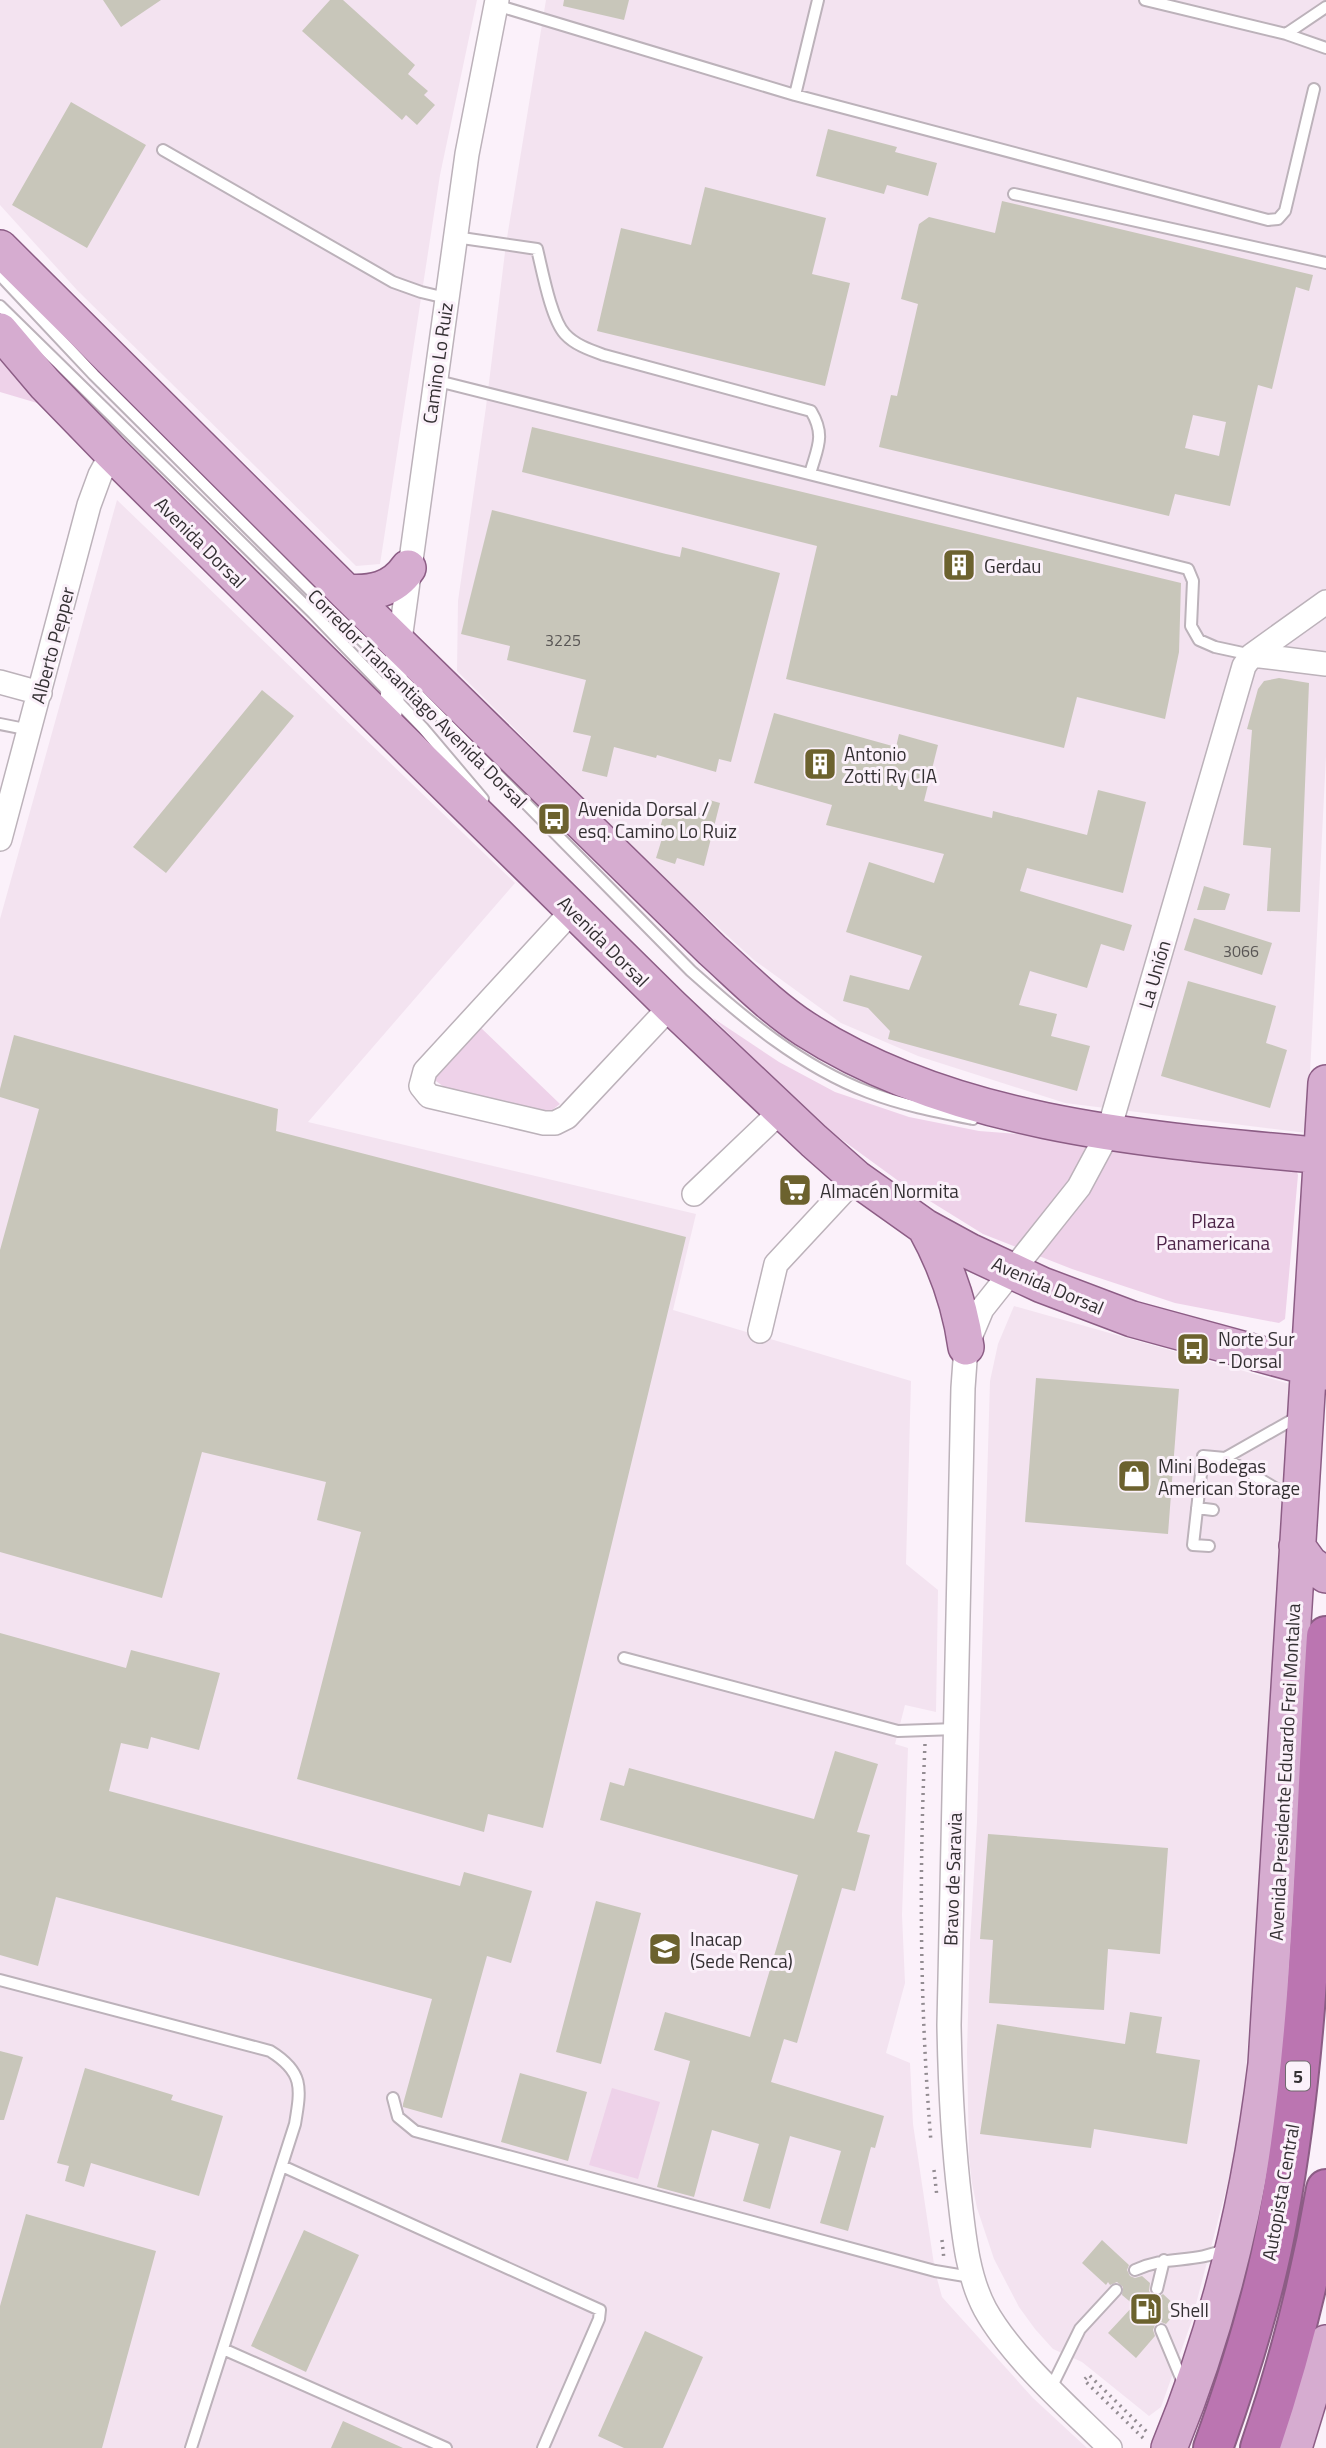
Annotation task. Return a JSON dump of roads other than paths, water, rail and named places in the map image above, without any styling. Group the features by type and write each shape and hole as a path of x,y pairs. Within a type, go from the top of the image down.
{"highway":[{"name":"Autopista Central","path":"1213,2448 1239,2372 1265,2280 1289,2157 1308,1975 1326,1636"},
{"path":"1260,2448 1278,2396 1301,2310 1326,2189"}],"main road":[{"path":"0,248 346,592 397,657 712,950 757,991 803,1027 863,1061 916,1086 986,1107 1108,1133 1324,1156"},
{"name":"Avenida Dorsal","path":"0,331 45,384 112,453 390,711 573,910 781,1111 856,1178 925,1227 1012,1271 1082,1302 1132,1320 1317,1369"},
{"path":"346,592 369,592 389,586 408,568"},
{"name":"Avenida Presidente Eduardo Frei Montalva","path":"1156,2442 1189,2396 1214,2321 1254,2158 1269,2024 1305,1412 1317,1369 1326,1083"},
{"path":"925,1227 957,1299 966,1347"},
{"path":"1297,1546 1310,1564 1326,1575"},
{"path":"1294,2448 1326,2343"}],"street":[{"name":"Camino Lo Ruiz","path":"390,711 434,380 474,111 497,3"},
{"name":"Alberto Pepper","path":"0,839 94,488 112,453"},
{"name":"La Unión","path":"1012,1271 1079,1187 1108,1133 1240,675 1252,655 1326,602"},
{"path":"1252,655 1326,664"},
{"path":"0,682 40,693"},
{"path":"573,910 425,1072 421,1086 429,1096 544,1124 555,1123 567,1117 671,1006"},
{"path":"694,1194 781,1111"},
{"path":"760,1331 776,1264 856,1178"},
{"name":"Bravo de Saravia","path":"1012,1271 982,1309 966,1347 963,1388 950,1976 950,2075 956,2174 972,2278 985,2308 1008,2343 1110,2448"}],"lane":[{"path":"795,95 818,0"},
{"path":"1145,0 1286,34 1326,48"},
{"path":"497,3 795,95 1268,220 1278,219 1285,211 1314,89"},
{"path":"1286,34 1326,7"},
{"path":"163,150 393,282 446,298"},
{"path":"1014,194 1326,263"},
{"path":"455,237 537,249 547,290 563,332 577,345 604,355 811,411 821,434 810,474"},
{"name":"Corredor Transantiago Avenida Dorsal","path":"0,275 94,375 312,593 397,657 691,971 754,1026 829,1074 868,1092 912,1106 982,1121"},
{"name":"Corredor Transantiago Avenida Dorsal","path":"0,306 313,613 390,711 440,747 488,806"},
{"path":"434,380 1188,569 1193,581 1191,626 1199,640 1214,647 1252,655"},
{"path":"0,724 30,730"},
{"name":"Corredor Transantiago Avenida Dorsal","path":"505,826 573,910"},
{"path":"1010,1124 1108,1133"},
{"path":"1225,1458 1305,1412"},
{"path":"1209,1546 1193,1545 1203,1456 1225,1458 1300,1503"},
{"path":"1197,1508 1213,1510"},
{"path":"624,1658 898,1731 956,1729"},
{"path":"0,1980 270,2051 288,2062 297,2079 300,2094 295,2124 191,2448"},
{"path":"393,2098 398,2117 415,2131 922,2267 972,2278"},
{"path":"282,2166 600,2311 599,2319 543,2448"},
{"path":"1135,2270 1164,2260 1202,2258 1235,2243"},
{"path":"1157,2289 1164,2260"},
{"path":"1051,2388 1080,2329 1116,2290"},
{"path":"1161,2330 1189,2396"},
{"path":"223,2349 446,2448"}],"place":[{"name":"Gerdau","path":"959,565"},
{"name":"Antonio Zotti Ry CIA","path":"820,764"},
{"name":"Avenida Dorsal / esq. Camino Lo Ruiz","path":"554,819"},
{"name":"Almacén Normita","path":"795,1190"},
{"name":"Norte Sur - Dorsal","path":"1193,1349"},
{"name":"Mini Bodegas American Storage","path":"1134,1476"},
{"name":"Inacap (Sede Renca)","path":"665,1949"},
{"name":"Shell","path":"1146,2309"}],"park label":[{"name":"Plaza Panamericana","path":"1213,1231"}]}
